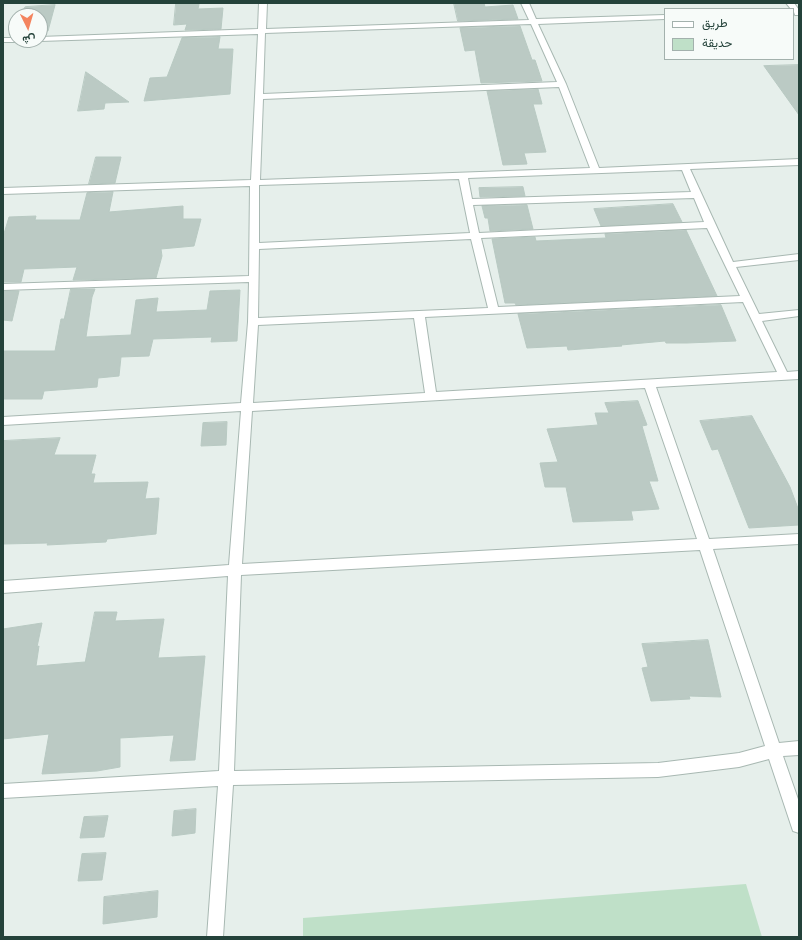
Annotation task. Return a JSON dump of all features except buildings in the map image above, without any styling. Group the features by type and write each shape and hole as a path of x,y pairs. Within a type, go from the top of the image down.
{"street":[{"path":"215,937 226,778 235,570 253,322 255,183 262,3"},
{"path":"526,3 533,22 562,84 596,170"},
{"path":"48,39 664,17"},
{"path":"258,97 562,84"},
{"path":"3,191 463,176 799,162"},
{"path":"685,167 710,225 746,299 757,318 784,376"},
{"path":"463,176 475,235 494,311"},
{"path":"469,202 698,195"},
{"path":"254,246 710,225"},
{"path":"730,265 799,257"},
{"path":"3,287 254,279"},
{"path":"253,322 746,299"},
{"path":"757,318 799,313"},
{"path":"419,315 431,395"},
{"path":"3,421 431,395 799,375"},
{"path":"649,384 799,825"},
{"path":"3,587 235,570 799,539"},
{"path":"3,791 226,778 658,770 739,760 774,750 799,748"}],"green space":[{"path":"746,884 762,937 303,937 303,918"}]}
